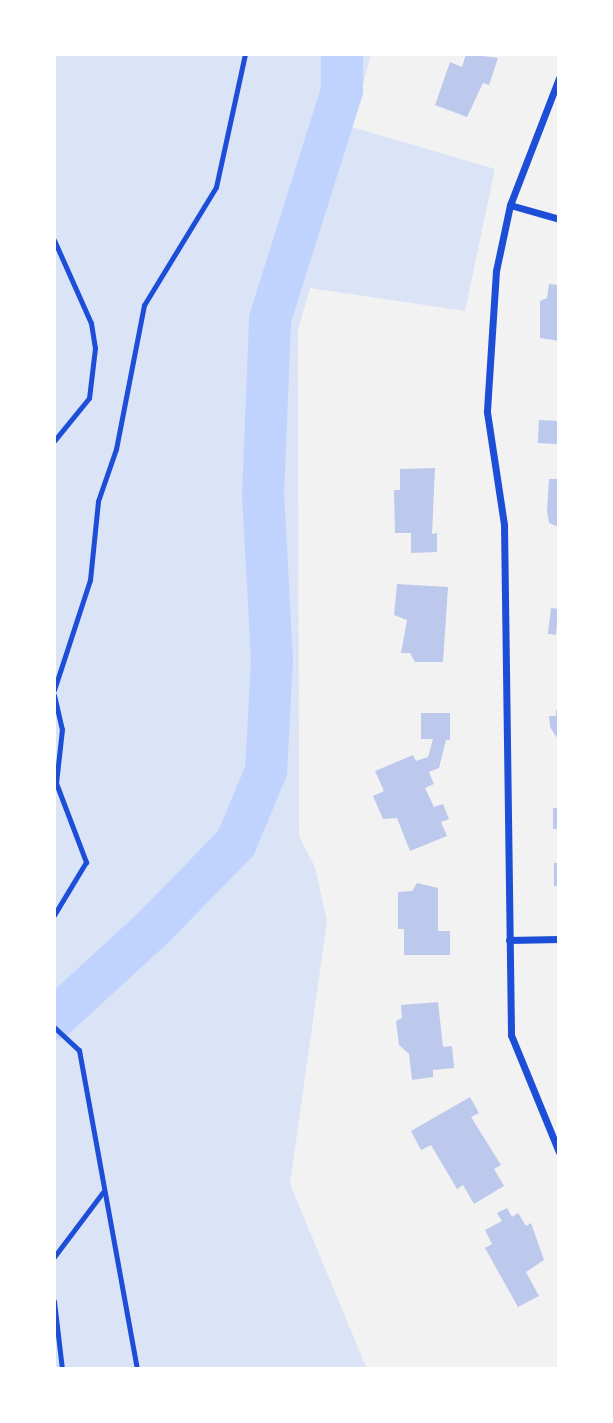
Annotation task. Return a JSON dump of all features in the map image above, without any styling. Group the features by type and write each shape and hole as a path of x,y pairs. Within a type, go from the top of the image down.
{"street":[{"path":"559,78 510,205 496,271 487,412 504,525 511,1035 559,1153"},
{"path":"510,205 559,219"},
{"path":"509,940 559,939"}],"lane":[{"path":"54,915 86,862 56,783 62,729 54,692 90,580 98,501 116,449 144,305 216,187 246,54"},
{"path":"54,240 91,323 95,348 89,398 54,441"},
{"path":"54,1027 79,1051 137,1369"},
{"path":"54,1257 103,1192"},
{"path":"54,1301 62,1369"}],"shaded area":[{"path":"54,54 371,54 352,127 495,169 465,311 310,288 298,330 299,836 315,867 327,921 290,1184 367,1369 54,1369"}],"building":[{"path":"466,54 498,58 489,85 483,83 467,117 435,105 450,62 462,67"},
{"path":"549,284 559,285 559,341 540,338 540,301 547,298"},
{"path":"539,420 559,421 558,444 538,443"},
{"path":"435,468 432,534 437,533 437,552 411,553 411,533 395,533 394,490 400,490 400,469"},
{"path":"549,479 559,479 559,527 549,523"},
{"path":"397,584 448,587 443,662 415,662 410,653 401,653 407,620 394,615"},
{"path":"551,608 559,609 556,635 548,634"},
{"path":"556,710 559,710 559,741 550,727 549,716 556,716"},
{"path":"421,713 450,713 450,740 446,740 439,768 429,772 434,784 425,788 434,807 443,804 449,819 441,822 447,836 410,851 397,818 383,819 373,796 384,791 375,771 413,755 416,761 428,757 433,739 421,739"},
{"path":"553,808 559,808 559,829 553,829"},
{"path":"554,863 559,863 559,886 554,886"},
{"path":"417,883 438,888 438,931 450,931 450,955 404,955 404,929 398,929 398,892 412,891"},
{"path":"438,1002 443,1047 452,1046 454,1068 433,1070 433,1077 412,1080 409,1054 399,1045 396,1021 402,1018 401,1005"},
{"path":"470,1097 479,1113 471,1117 501,1165 494,1169 504,1186 474,1204 463,1185 457,1189 431,1145 421,1150 411,1131"},
{"path":"507,1208 512,1217 518,1213 526,1226 531,1223 544,1260 526,1272 539,1296 518,1307 485,1248 492,1244 485,1230 502,1221 497,1213"}],"waterway":[{"path":"54,1019 154,927 236,843 266,771 272,660 263,496 270,319 342,90 342,54"}]}
